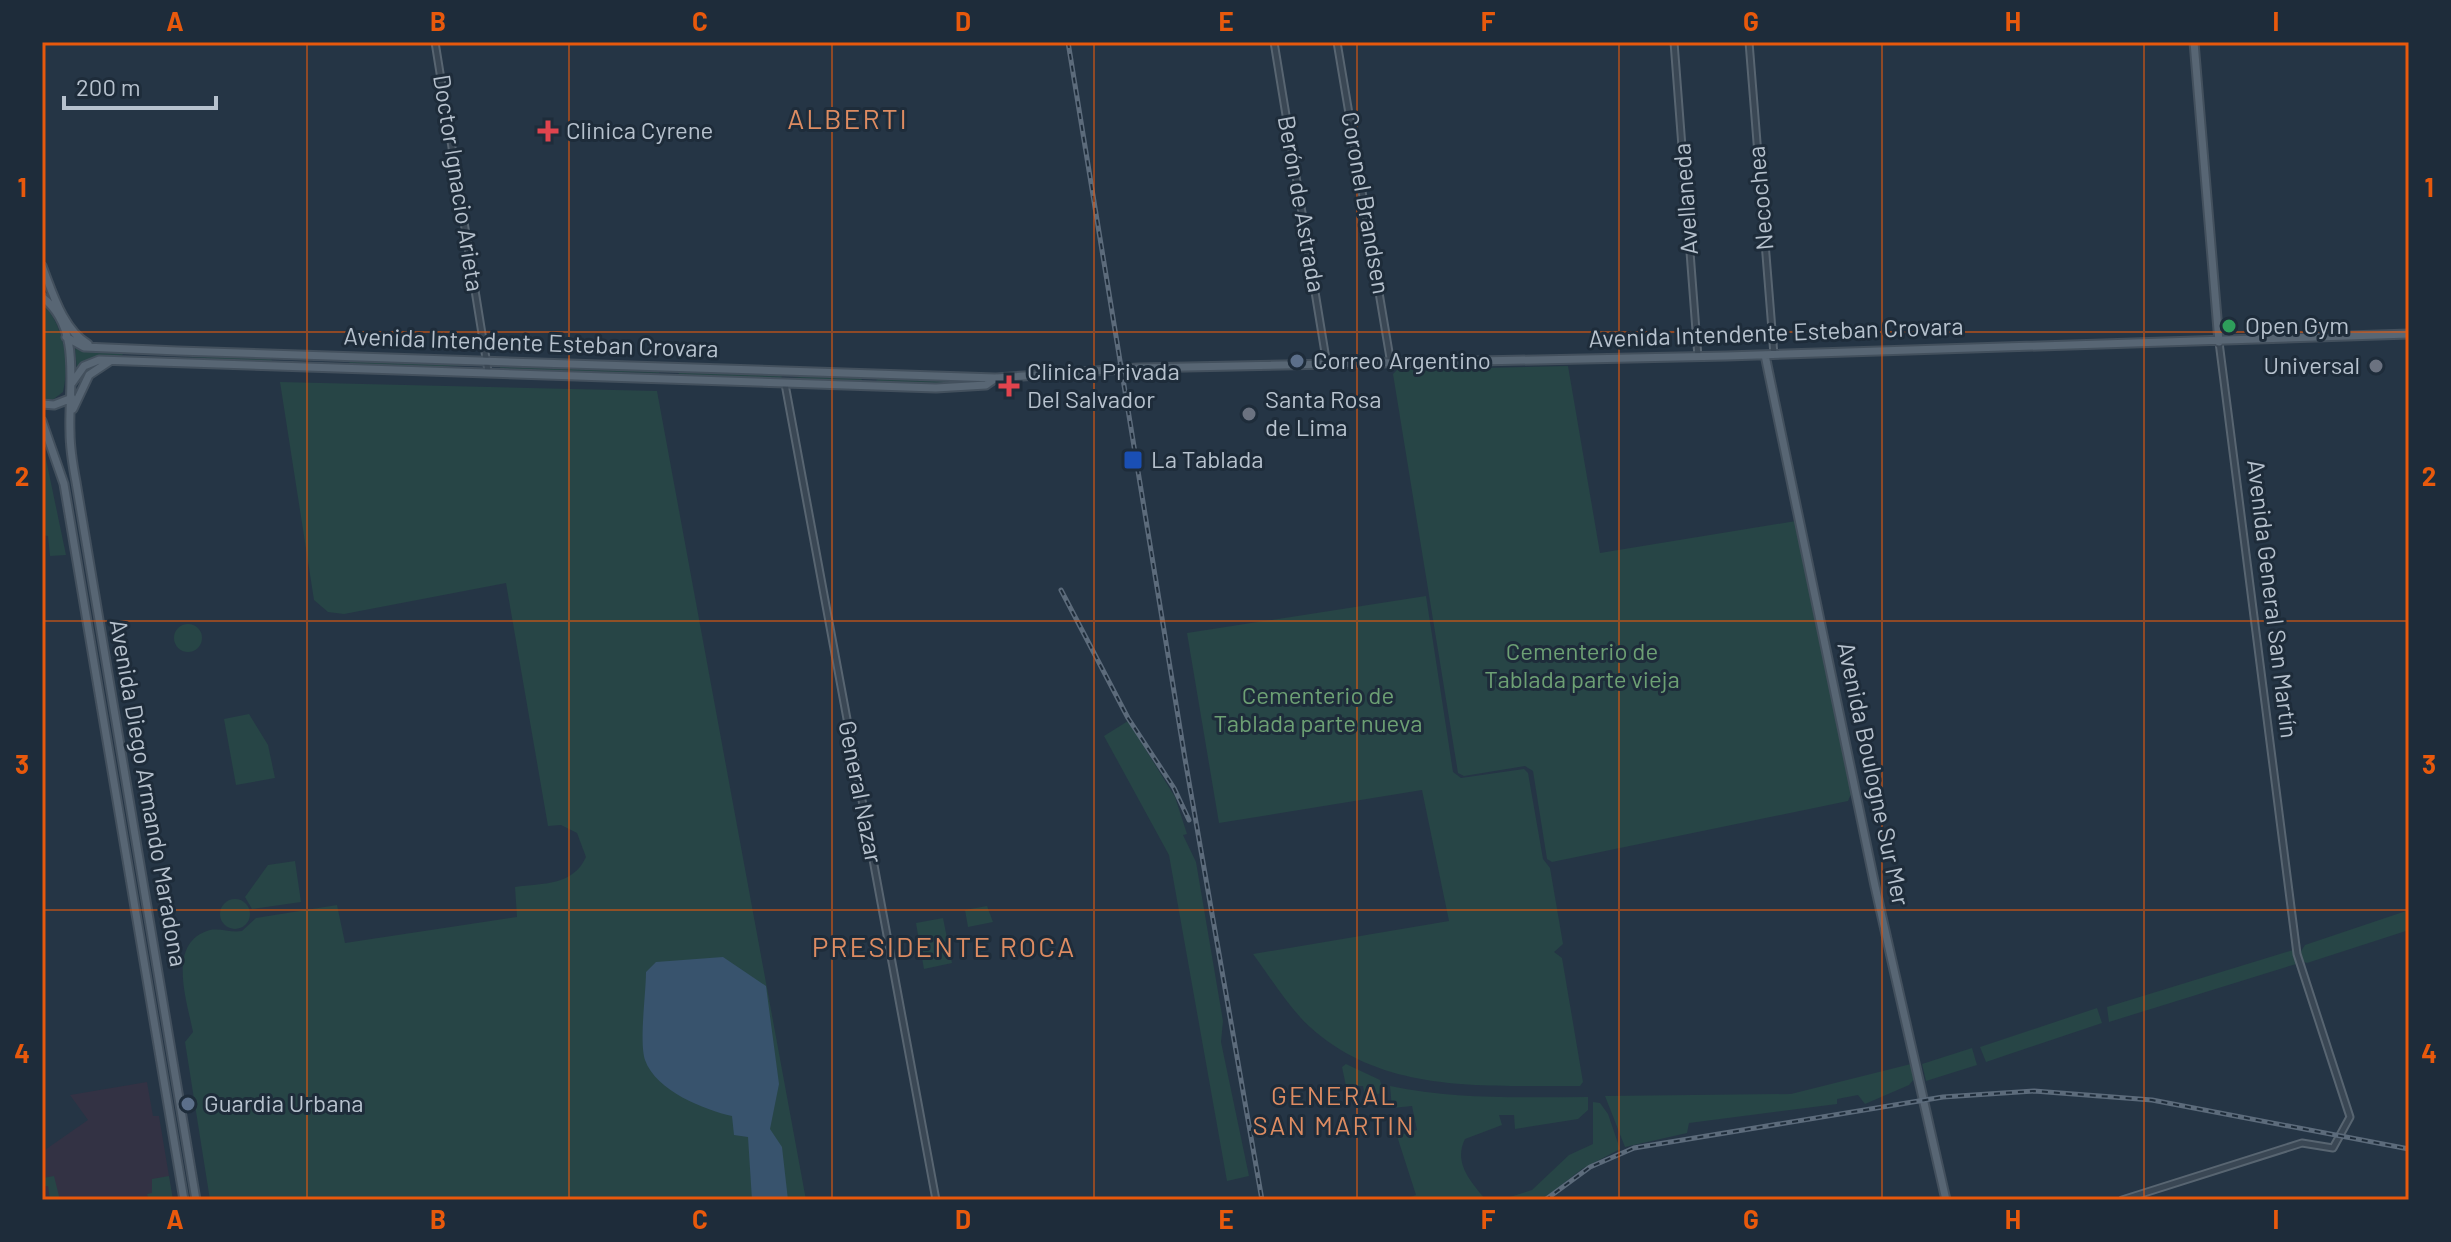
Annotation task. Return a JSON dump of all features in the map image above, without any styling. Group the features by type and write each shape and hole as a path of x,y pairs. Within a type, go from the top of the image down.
{"main road":[{"name":"Avenida General San Martín","path":"2194,42 2219,342"},
{"path":"42,268 50,303"},
{"path":"42,268 57,303 76,335 97,347"},
{"path":"42,297 50,303"},
{"name":"Avenida Diego Armando Maradona","path":"50,303 66,337 73,392 70,417 76,482 196,1200"},
{"name":"Avenida Intendente Esteban Crovara","path":"66,337 79,345 97,347 996,378 1145,370 1774,355 2409,334"},
{"name":"Avenida Boulogne Sur Mer","path":"1765,355 1875,886 1946,1200"},
{"name":"Avenida Intendente Esteban Crovara","path":"73,392 78,373 88,363 112,360 936,388 986,385 996,378"},
{"path":"42,404 60,403 94,369 112,360"},
{"name":"Avenida Diego Armando Maradona","path":"42,421 64,484 184,1200"}],"street":[{"name":"Doctor Ignacio Arieta","path":"435,42 488,371"},
{"name":"Berón de Astrada","path":"1274,42 1328,366"},
{"name":"Coronel Brandsen","path":"1337,42 1392,365"},
{"name":"Avellaneda","path":"1674,42 1698,357"},
{"name":"Necochea","path":"1749,42 1774,355"},
{"name":"Avenida General San Martín","path":"2122,1200 2306,1143 2333,1148 2349,1124 2350,1113 2297,954 2219,342"},
{"name":"General Nazar","path":"785,384 936,1200"}],"shaded area":[{"path":"723,957 766,986 779,1084 770,1129 782,1147 788,1200 752,1200 748,1137 734,1135 732,1116 696,1104 670,1090 659,1081 645,1060 646,972 656,962"},
{"path":"147,1082 153,1116 159,1116 173,1200 42,1200 42,1152 88,1120 70,1095"}],"green space":[{"path":"42,302 56,322 65,357 63,392 51,401 42,399"},
{"path":"75,349 121,352 123,355 88,360 77,369"},
{"path":"270,357 273,362 181,358"},
{"path":"350,361 479,364 482,366 348,366"},
{"path":"501,365 656,370 660,373 499,370"},
{"name":"Cementerio de Tablada parte vieja","path":"1568,366 1600,553 1796,521 1852,792 1848,801 1552,862 1547,859 1533,771 1525,766 1464,776 1458,773 1393,374 1397,370"},
{"path":"680,371 780,374 782,377 780,380 677,377"},
{"path":"825,375 862,379 860,382 790,378"},
{"path":"881,377 983,378 986,382 879,384 876,380"},
{"path":"280,382 657,391 806,1200 210,1200 185,1042 193,1032 184,989 184,959 196,937 210,930 242,931 256,918 337,905 345,943 517,917 515,887 565,878 586,857 577,833 561,825 548,826 506,583 344,614 328,612 314,600"},
{"path":"42,440 66,555 50,556 48,536 42,535"},
{"name":"Cementerio de Tablada parte nueva","path":"1426,596 1453,772 1461,778 1524,769 1528,773 1543,859 1550,868 1563,944 1554,952 1562,958 1583,1082 1580,1086 1438,1082 1371,1065 1339,1049 1310,1027 1253,954 1449,921 1422,790 1219,823 1187,633"},
{"path":"188,624 198,628 202,638 198,648 188,652 178,648 174,638 178,628"},
{"path":"249,714 268,745 275,778 236,785 224,719"},
{"path":"1128,721 1175,797 1187,834 1183,835 1196,862 1223,1021 1221,1042 1249,1176 1227,1181 1169,855 1104,736"},
{"path":"295,861 301,902 252,909 245,897 268,865"},
{"path":"235,899 245,904 250,914 245,924 235,929 225,924 220,914 225,904"},
{"path":"987,906 993,922 968,927 965,910"},
{"path":"2409,910 2409,930 2307,963 2302,961 2300,953 2305,945"},
{"path":"943,918 952,963 924,969 916,923"},
{"path":"2293,950 2296,964 2109,1022 2107,1007"},
{"path":"2097,1008 2102,1023 1986,1062 1980,1047"},
{"path":"1972,1048 1977,1065 1926,1081 1922,1064"},
{"path":"1346,1064 1380,1080 1383,1093 1365,1096 1363,1086 1346,1086 1342,1067"},
{"path":"1911,1064 1915,1078 1909,1085 1865,1104 1858,1095 1837,1099 1837,1104 1689,1123 1687,1133 1625,1147 1605,1096 1791,1094"},
{"path":"1390,1086 1464,1096 1588,1097 1588,1110 1578,1119 1515,1129 1514,1115 1499,1115 1502,1125 1465,1139 1462,1164 1486,1200 1402,1200 1416,1195 1397,1136 1417,1130 1412,1106 1392,1108"},
{"path":"1593,1102 1600,1103 1608,1114 1620,1149 1582,1169 1542,1200 1500,1200 1532,1190 1569,1155 1593,1144"},
{"path":"54,1176 60,1200 50,1200 43,1178"},
{"path":"169,1176 173,1200 149,1200 147,1194 152,1193 152,1179"}],"railway":[{"path":"1068,42 1185,759 1262,1200"},
{"path":"1061,590 1128,718 1174,788 1189,820"},
{"path":"1545,1200 1590,1167 1634,1148 1943,1097 2034,1091 2152,1100 2409,1149"}],"place":[{"name":"Clinica Cyrene","path":"548,131"},
{"name":"Open Gym","path":"2229,326"},
{"name":"Correo Argentino","path":"1297,361"},
{"name":"Universal","path":"2376,366"},
{"name":"Clinica Privada Del Salvador","path":"1009,386"},
{"name":"Santa Rosa de Lima","path":"1249,414"},
{"name":"La Tablada","path":"1133,460"},
{"name":"Guardia Urbana","path":"188,1104"}],"district":[{"name":"ALBERTI","path":"848,119"},
{"name":"PRESIDENTE ROCA","path":"944,947"},
{"name":"GENERAL SAN MARTIN","path":"1334,1111"}]}
